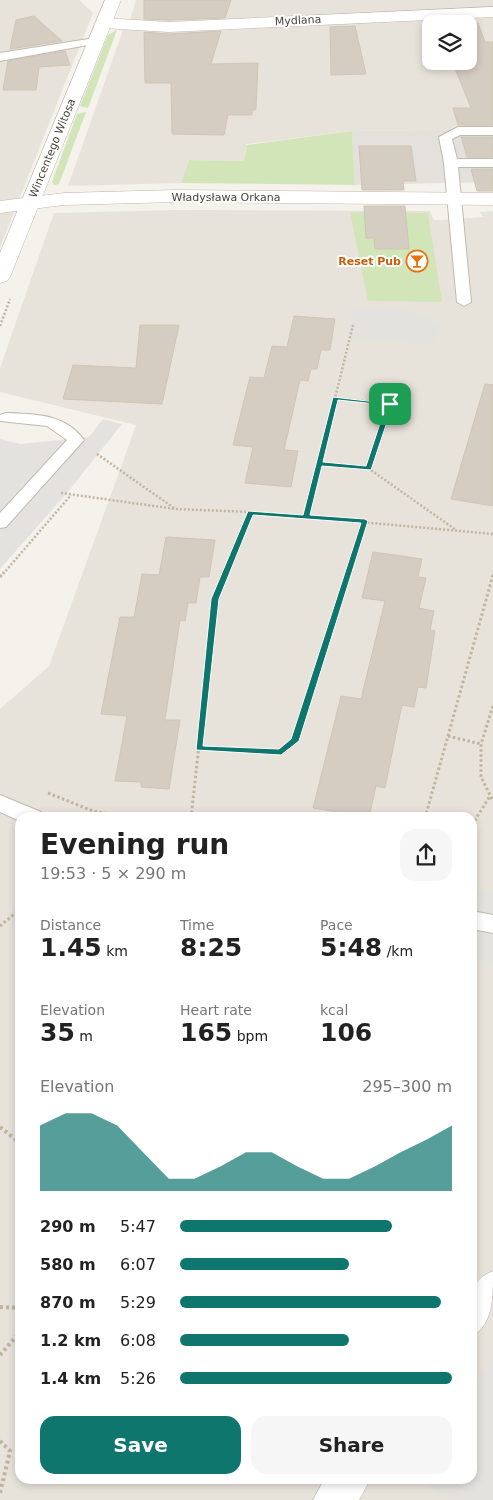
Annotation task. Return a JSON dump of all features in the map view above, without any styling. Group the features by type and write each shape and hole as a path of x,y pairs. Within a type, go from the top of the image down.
{"street":[{"name":"Wincentego Witosa","path":"0,277 95,41 101,16 113,0"},
{"name":"Mydlana","path":"101,16 169,27 493,12"},
{"name":"Władysława Orkana","path":"0,207 64,199 178,196 493,199"},
{"path":"477,1311 493,1289"},
{"path":"333,1500 347,1484"}],"lane":[{"path":"0,57 95,41"},
{"path":"464,302 451,163 445,137 458,131 493,131"},
{"path":"451,163 493,163"},
{"path":"0,523 76,440 68,429 45,419 2,420"},
{"path":"0,803 20,812"},
{"path":"477,921 493,924"}],"path":[{"path":"306,517 353,325"},
{"path":"335,398 390,404 368,468"},
{"path":"76,440 176,509"},
{"path":"319,463 368,468 457,530"},
{"path":"34,485 71,495 176,509 250,512 365,521 493,534"},
{"path":"0,577 71,495"},
{"path":"192,812 215,599 250,512"},
{"path":"199,748 281,752 295,741 365,521"},
{"path":"427,812 493,575"},
{"path":"493,706 481,744 481,777 493,801"},
{"path":"448,736 481,744"},
{"path":"42,790 98,812"},
{"path":"477,817 490,796"},
{"path":"0,926 15,913"},
{"path":"0,1127 15,1139"},
{"path":"0,1307 15,1308"},
{"path":"0,1355 15,1338"},
{"path":"0,1441 10,1451 0,1494"}],"shaded area":[{"path":"0,0 79,0 93,13 0,247"},
{"path":"136,0 493,0 493,7 168,23 130,20"},
{"path":"493,15 493,129 352,131 247,144 244,161 189,160 181,183 68,186 123,30 170,30 422,18 422,70 477,70 477,16"},
{"path":"493,129 493,182 355,185 352,131"},
{"path":"177,210 430,211 434,220 442,220 484,217 479,212 493,211 493,1500 0,1500 0,709 49,666 136,425 0,392 0,368 54,213"},
{"path":"353,308 409,310 442,324 433,345 347,337"},
{"path":"103,419 122,424 66,494 0,569 0,439 21,444 89,437"},
{"path":"477,890 493,894 493,963 477,959"},
{"path":"493,1357 493,1500 451,1500 427,1484 477,1484 477,1380"}],"green space":[{"path":"117,30 88,108 80,106 108,35"},
{"path":"86,112 59,184 54,185 52,182 77,114"},
{"path":"352,131 355,185 181,183 189,160 244,161 247,145"},
{"path":"350,212 428,213 442,302 368,301"}],"building":[{"path":"144,0 231,0 225,18 169,20 144,19"},
{"path":"34,16 62,41 10,49 16,20"},
{"path":"477,23 485,42 493,42 493,125 458,125 453,108 471,108 456,70 477,70"},
{"path":"355,26 366,74 331,75 330,27"},
{"path":"221,31 211,64 258,63 256,109 252,111 252,115 228,115 224,135 172,134 171,83 145,83 144,32 169,34"},
{"path":"65,51 70,65 39,67 36,90 3,90 8,61"},
{"path":"461,137 493,137 493,157 467,157"},
{"path":"359,146 411,146 416,181 403,181 404,190 362,190"},
{"path":"471,169 493,169 493,191 477,191"},
{"path":"364,206 405,206 409,249 375,249 374,238 366,238"},
{"path":"294,316 335,319 330,350 321,350 317,369 311,369 308,381 300,380 284,450 298,451 291,487 245,483 253,447 233,445 250,377 264,378 272,346 287,347"},
{"path":"140,325 179,325 162,404 63,399 73,365 136,368"},
{"path":"485,384 493,385 493,506 451,499"},
{"path":"166,537 215,540 209,577 200,577 196,603 188,603 185,621 180,620 165,720 180,720 169,789 141,787 141,782 115,781 127,716 101,714 120,617 134,617 142,574 159,575"},
{"path":"373,552 422,559 418,577 426,578 419,608 434,611 430,630 435,631 426,688 418,687 414,707 402,705 385,788 376,786 370,812 338,812 313,808 341,696 361,699 385,601 362,598"}],"place":[{"name":"Reset Pub","path":"417,261"}],"route":[{"path":"390,404 335,398 319,463 306,517 365,521 295,741 281,752 199,748 215,599 250,512 306,517 319,463 368,468 390,404"}]}
